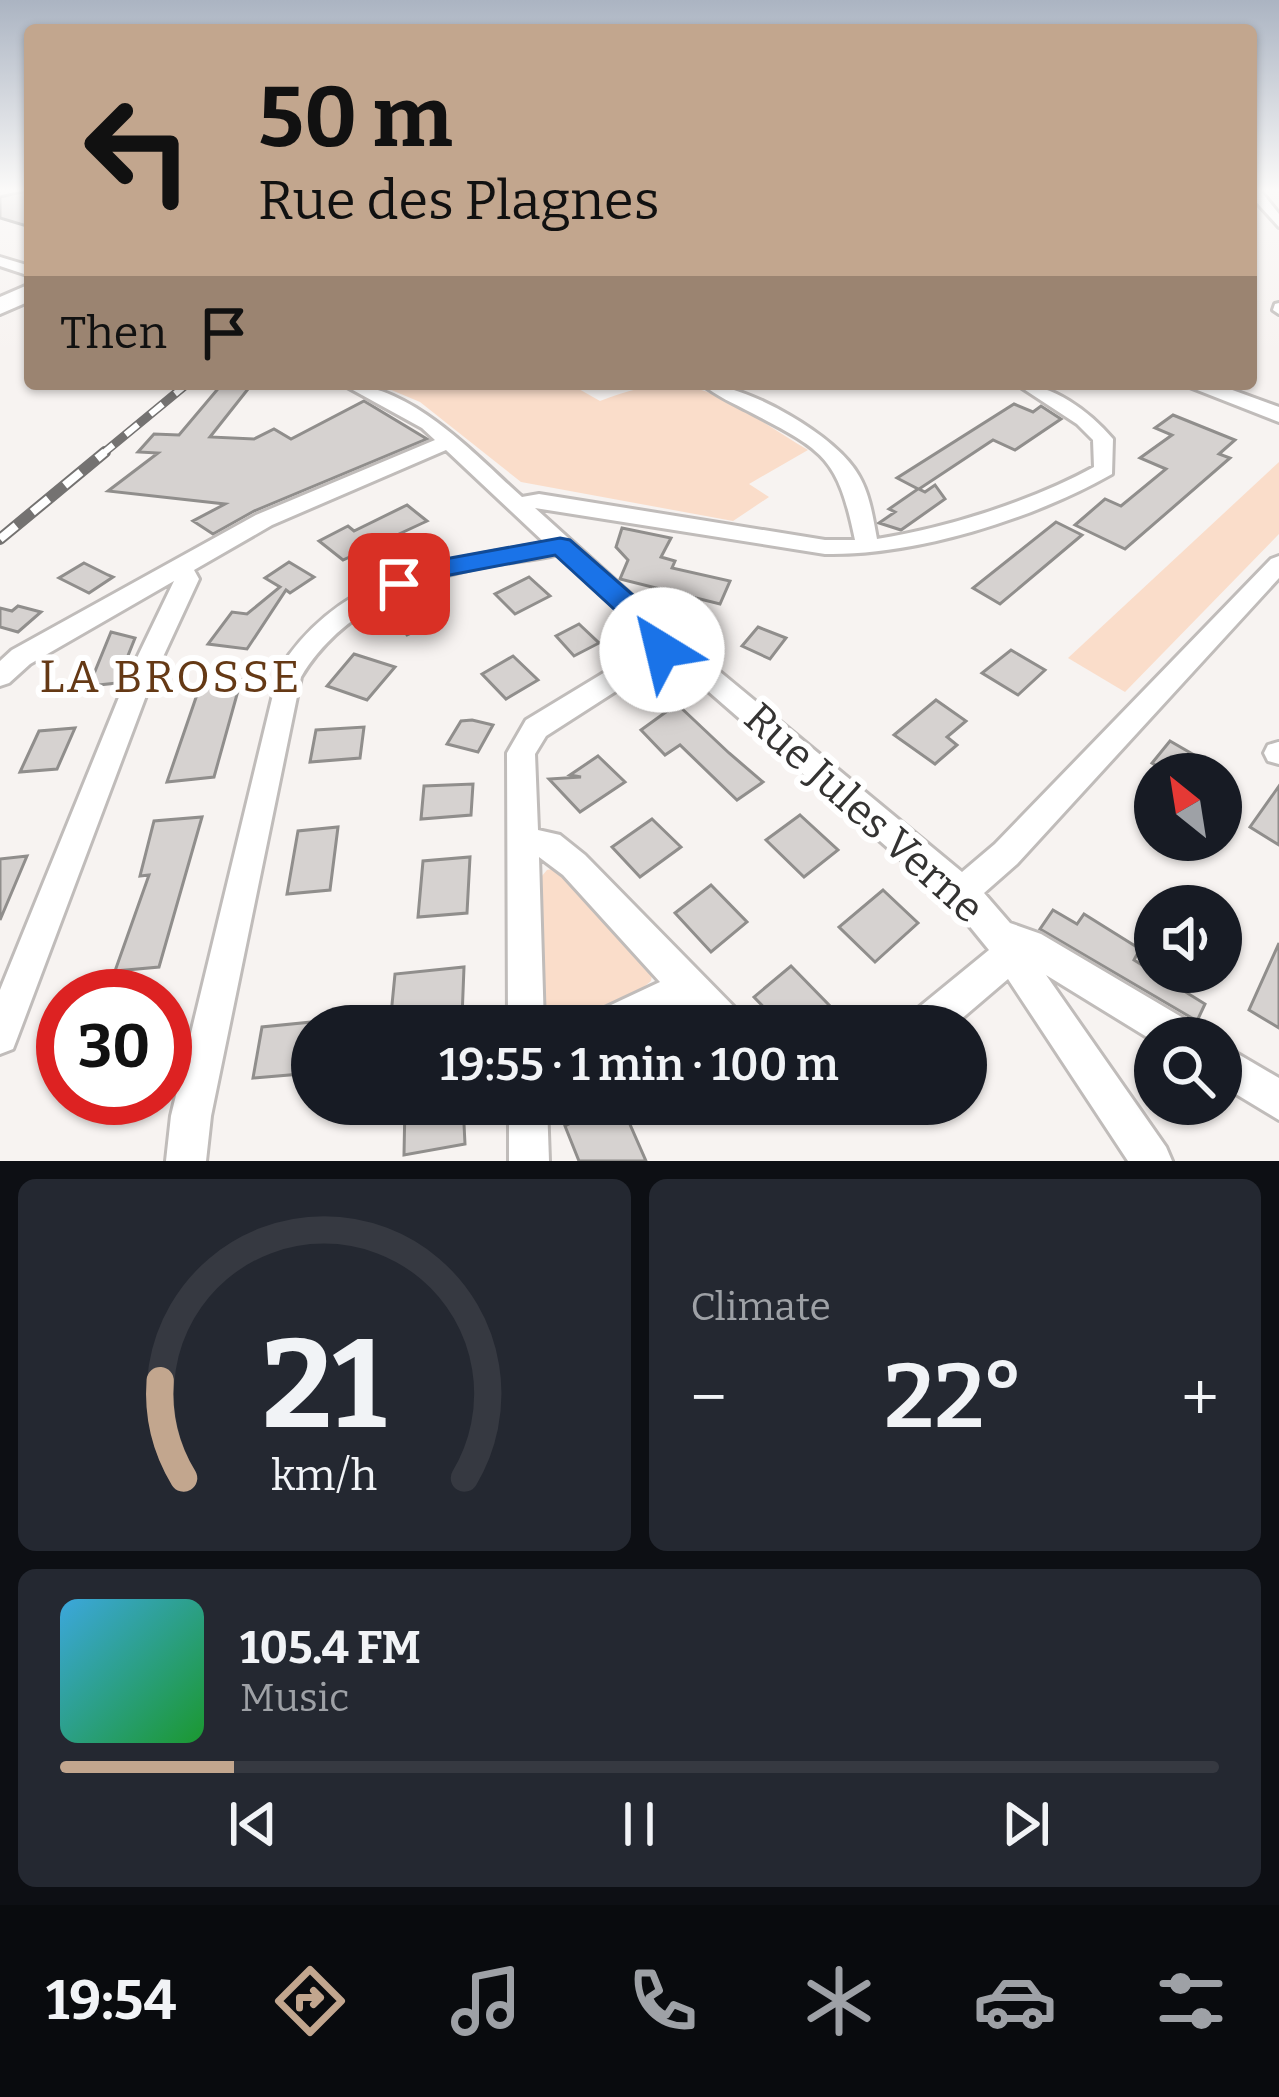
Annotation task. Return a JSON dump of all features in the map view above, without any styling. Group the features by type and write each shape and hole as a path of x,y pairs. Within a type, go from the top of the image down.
{"street":[{"name":"Rue Jules Verne","path":"364,390 419,416 670,644 962,892 1000,954 1152,1161"},
{"path":"721,390 819,446 841,464 850,476 868,548"},
{"path":"516,504 539,501 825,547 868,548 925,539 1076,486 1105,470 1103,439 1084,420 1034,390"},
{"path":"1210,390 1279,416"},
{"path":"0,676 21,657 296,505 448,442"},
{"path":"186,1161 191,1116 288,677 302,647 326,624 399,584 466,562 560,546"},
{"path":"962,892 992,868 1279,564"},
{"path":"0,1036 137,685 187,579 181,568"},
{"path":"525,1005 521,753 536,728 670,644"},
{"path":"521,841 549,845 574,865 706,1005"},
{"path":"948,1005 1014,938 1147,1017"},
{"path":"651,1005 688,987"},
{"path":"1242,1077 1279,1101"},
{"path":"528,1125 529,1161"}],"shaded area":[{"path":"391,390 581,390 600,401 633,390 698,390 732,403 808,450 749,484 769,497 733,521 521,482 420,402"},
{"path":"1279,462 1279,534 1125,692 1068,658"},
{"path":"557,868 652,974 651,981 604,1005 541,1005 536,883 547,870"}],"building":[{"path":"217,390 247,390 210,437 254,439 274,429 291,439 364,401 427,439 254,511 213,534 193,521 225,504 108,491 158,453 138,452 154,434 179,435"},
{"path":"1014,404 1033,412 1041,406 1061,419 1015,450 993,440 919,489 925,492 935,485 945,499 901,530 879,523 895,512 889,509 918,489 897,478"},
{"path":"1173,415 1235,440 1219,454 1230,458 1125,549 1075,525 1105,499 1121,506 1166,469 1140,458 1172,435 1155,428"},
{"path":"407,505 427,521 343,560 319,541 348,526 354,531"},
{"path":"1056,522 1082,535 1000,604 973,588"},
{"path":"622,528 671,538 661,557 675,561 672,568 730,581 720,604 620,579 628,560 616,547"},
{"path":"289,562 314,577 290,593 286,590 247,649 208,644 232,612 247,614 280,587 265,578"},
{"path":"84,563 113,577 89,593 59,578"},
{"path":"529,577 550,596 515,614 495,594"},
{"path":"428,600 445,618 407,635 393,616"},
{"path":"18,606 41,612 18,632 0,627 0,608 12,611"},
{"path":"579,624 599,643 574,656 556,636"},
{"path":"758,627 786,638 770,659 742,646"},
{"path":"111,632 135,638 117,683 89,686"},
{"path":"1011,650 1045,670 1018,695 982,673"},
{"path":"354,654 395,667 367,700 327,686"},
{"path":"513,656 538,680 506,699 482,674"},
{"path":"241,680 214,777 167,782 201,683"},
{"path":"936,700 966,721 947,737 957,745 935,764 894,735"},
{"path":"677,704 763,782 737,800 680,745 665,755 641,730"},
{"path":"461,721 493,725 478,752 447,744"},
{"path":"364,727 360,758 310,762 316,730"},
{"path":"75,728 57,769 20,772 39,731"},
{"path":"1170,741 1191,753 1160,753"},
{"path":"598,756 625,782 580,812 549,779 581,777 570,775"},
{"path":"473,784 471,815 421,819 424,786"},
{"path":"1279,786 1279,845 1250,827"},
{"path":"800,815 838,850 804,877 766,840"},
{"path":"202,817 159,967 116,969 149,875 140,876 154,821"},
{"path":"652,819 681,847 640,877 612,847"},
{"path":"338,827 330,890 287,894 298,831"},
{"path":"27,856 0,920 0,859"},
{"path":"470,857 467,913 418,917 423,861"},
{"path":"711,885 747,922 711,952 675,913"},
{"path":"883,890 918,923 875,962 839,927"},
{"path":"1053,910 1077,924 1084,914 1134,945 1134,984 1040,929"},
{"path":"1279,943 1279,1028 1249,1010"},
{"path":"791,966 829,1005 762,1005 754,997"},
{"path":"464,967 463,1005 392,1005 395,974"},
{"path":"1149,993 1187,993 1205,1004 1199,1017 1190,1017"},
{"path":"291,1024 291,1075 253,1078 262,1027"},
{"path":"405,1125 464,1125 465,1144 404,1155"},
{"path":"630,1125 646,1161 579,1161 565,1126"}],"railway":[{"path":"101,455 180,390"},
{"path":"0,539 105,452"}],"district":[{"name":"LA BROSSE","path":"171,677"}],"route":[{"path":"399,584 445,568 560,546 670,644 662,650"}]}
